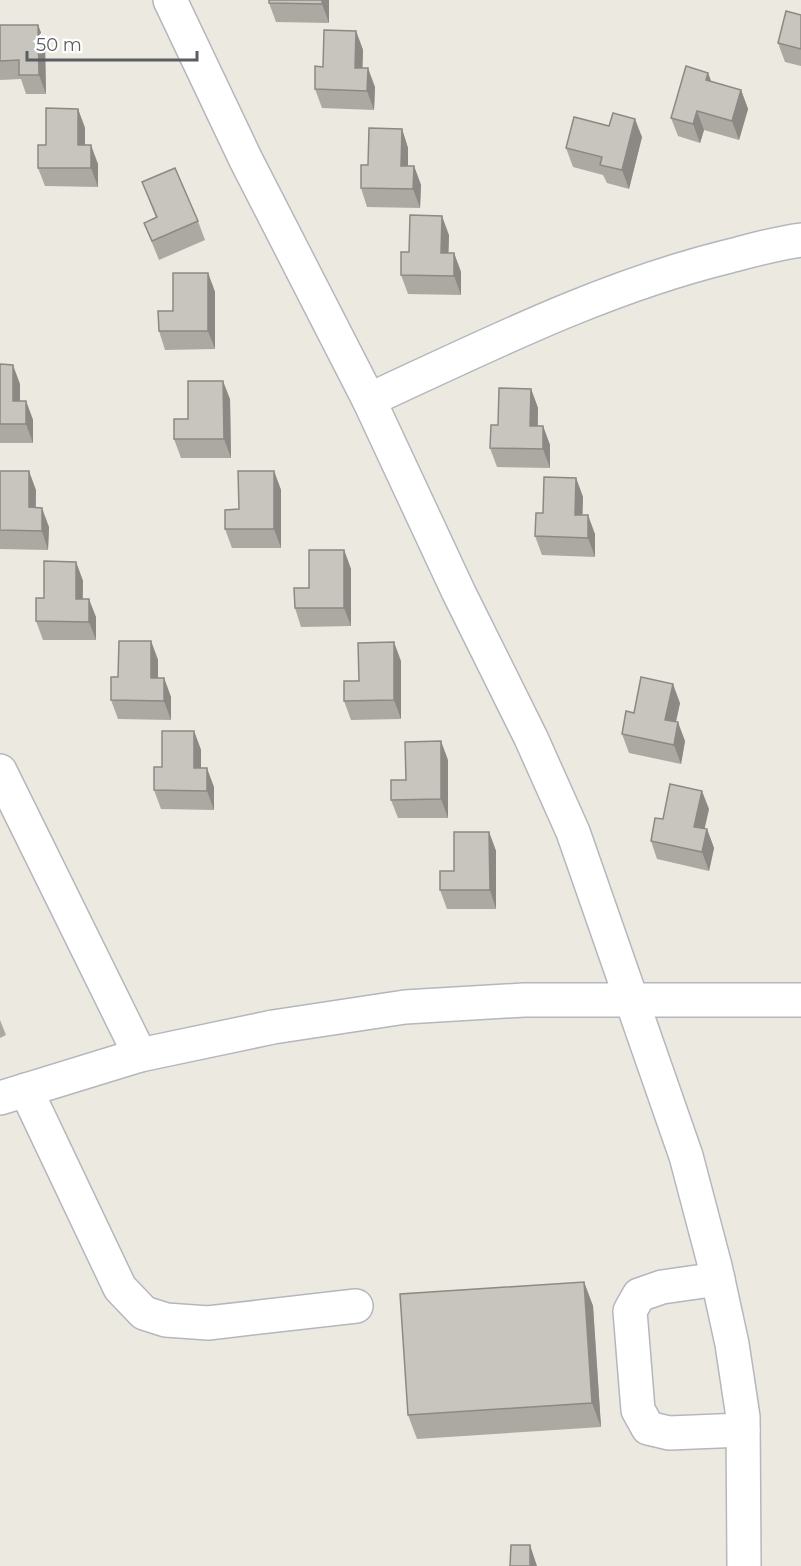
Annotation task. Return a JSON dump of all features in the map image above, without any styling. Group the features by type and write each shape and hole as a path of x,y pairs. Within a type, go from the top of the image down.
{"street":[{"path":"170,0 246,160 369,400 459,593 531,738 573,831 686,1156 718,1280 732,1344 742,1417 744,1566"},
{"path":"369,400 520,330 616,291 694,265 801,240"},
{"path":"0,771 140,1055"},
{"path":"356,1306 208,1323 166,1320 144,1312 120,1288 13,1094 140,1055 273,1027 405,1007 524,1000 801,1000"},
{"path":"718,1280 662,1287 639,1295 630,1311 638,1410 648,1428 669,1433 742,1430"}],"building":[{"path":"269,0 322,0 322,4 269,3"},
{"path":"786,11 801,15 801,49 778,43"},
{"path":"0,25 38,25 39,75 19,75 19,60 0,61"},
{"path":"324,30 356,31 355,68 368,68 367,91 315,89 315,66 323,67"},
{"path":"686,66 708,73 706,80 741,90 732,121 697,111 693,124 671,118"},
{"path":"46,108 78,109 78,145 91,145 91,168 38,168 38,145 46,145"},
{"path":"613,113 635,119 622,170 600,165 602,157 566,148 574,117 609,126"},
{"path":"369,128 402,129 401,166 414,166 413,189 361,188 361,165 368,165"},
{"path":"175,168 198,221 152,241 144,223 157,217 142,182"},
{"path":"410,215 442,216 441,253 454,253 454,276 401,275 401,252 409,252"},
{"path":"173,273 208,273 208,331 159,331 158,311 173,311"},
{"path":"0,364 13,365 13,401 26,401 26,424 0,424"},
{"path":"188,381 223,381 224,439 174,439 174,419 188,419"},
{"path":"499,388 531,389 530,426 543,426 543,449 490,448 491,425 498,425"},
{"path":"0,471 29,471 29,507 42,508 42,531 0,530"},
{"path":"238,471 274,471 274,529 225,529 225,510 239,509"},
{"path":"544,477 576,478 575,515 588,515 588,538 535,536 536,513 543,513"},
{"path":"309,550 344,550 344,608 295,608 294,588 309,588"},
{"path":"44,561 76,562 76,599 89,599 89,622 36,621 36,598 44,598"},
{"path":"119,641 151,641 151,678 164,678 164,701 111,700 111,677 118,677"},
{"path":"394,642 394,700 344,701 344,681 359,681 358,643"},
{"path":"641,677 673,684 665,720 678,722 674,745 622,734 626,711 634,713"},
{"path":"162,731 194,731 194,768 207,768 207,791 154,790 154,767 162,767"},
{"path":"441,741 441,799 391,800 391,780 406,780 405,742"},
{"path":"670,784 702,791 694,827 707,829 702,852 651,841 655,818 663,819"},
{"path":"454,832 489,832 490,890 440,890 440,871 454,871"},
{"path":"584,1282 592,1403 408,1415 400,1294"},
{"path":"511,1545 530,1545 530,1566 510,1566"}]}
